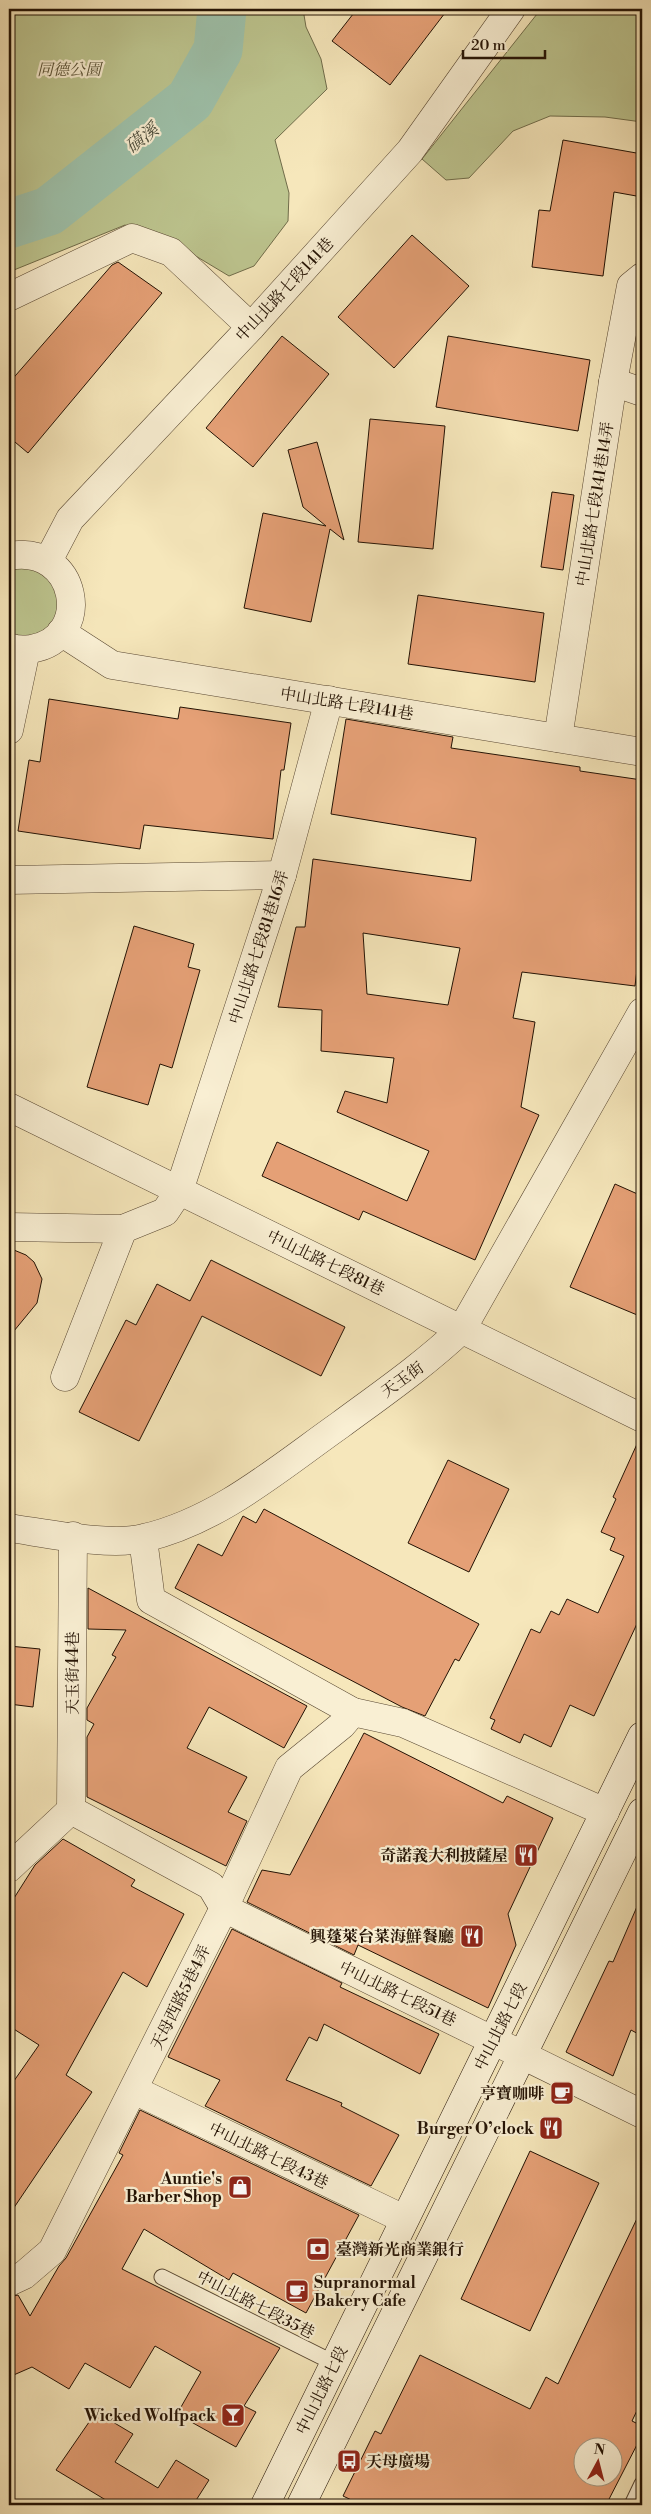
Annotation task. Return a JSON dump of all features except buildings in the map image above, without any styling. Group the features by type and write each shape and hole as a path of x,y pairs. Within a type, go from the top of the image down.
{"street":[{"name":"中山北路七段141巷","path":"48,561 70,520 251,327 410,152 511,9"},
{"path":"9,297 132,238 171,252 251,327"},
{"name":"中山北路七段141巷14弄","path":"558,738 613,382 631,286 642,277"},
{"path":"613,382 642,392"},
{"path":"9,556 22,554 48,561 67,581 72,607 68,620 52,642 39,648 17,649 9,730"},
{"name":"中山北路七段141巷","path":"61,632 112,665 642,752"},
{"name":"中山北路七段81巷16弄","path":"123,1229 165,1212 180,1191 282,875 329,700"},
{"path":"9,880 282,875"},
{"name":"天玉街","path":"9,1528 117,1541 144,1539 191,1523 251,1490 432,1357 462,1329 642,1012"},
{"name":"中山北路七段81巷","path":"9,1107 642,1418"},
{"path":"9,1227 123,1229 65,1377"},
{"name":"天玉街44巷","path":"71,1810 73,1536"},
{"path":"144,1539 151,1600 353,1712 403,1723 605,1812"},
{"name":"天母西路5巷4弄","path":"9,2282 24,2275 52,2252 224,1908 289,1768 342,1725 353,1712"},
{"name":"中山北路七段","path":"265,2505 642,1736"},
{"path":"9,1868 71,1810 211,1886 224,1908"},
{"name":"中山北路七段","path":"301,2505 642,1812"},
{"name":"中山北路七段51巷","path":"224,1908 523,2053 642,2114"},
{"name":"中山北路七段43巷","path":"134,2090 404,2220"}],"lane":[{"name":"中山北路七段35巷","path":"162,2276 334,2363"},
{"path":"632,2505 642,2484"}],"green space":[{"name":"同德公園","path":"9,9 303,9 306,27 321,59 327,89 275,140 289,193 288,221 254,266 229,276 184,249 125,225 9,272"},
{"path":"541,9 642,9 642,122 605,117 550,116 513,131 469,178 446,180 422,159"},
{"path":"31,566 52,579 58,600 57,610 54,619 48,627 31,636 20,636 9,633 9,570"}],"waterway":[{"name":"磺溪","path":"9,224 49,211 190,100 218,50 222,9"}],"place":[{"name":"奇諾義大利披薩屋","path":"526,1855"},
{"name":"興蓬萊台菜海鮮餐廳","path":"472,1936"},
{"name":"亨寶咖啡","path":"562,2093"},
{"name":"Burger O’clock","path":"551,2128"},
{"name":"Auntie's Barber Shop","path":"240,2187"},
{"name":"臺灣新光商業銀行","path":"318,2249"},
{"name":"Supranormal Bakery Cafe","path":"297,2291"},
{"name":"Wicked Wolfpack","path":"233,2415"},
{"name":"天母廣場","path":"349,2461"}]}
